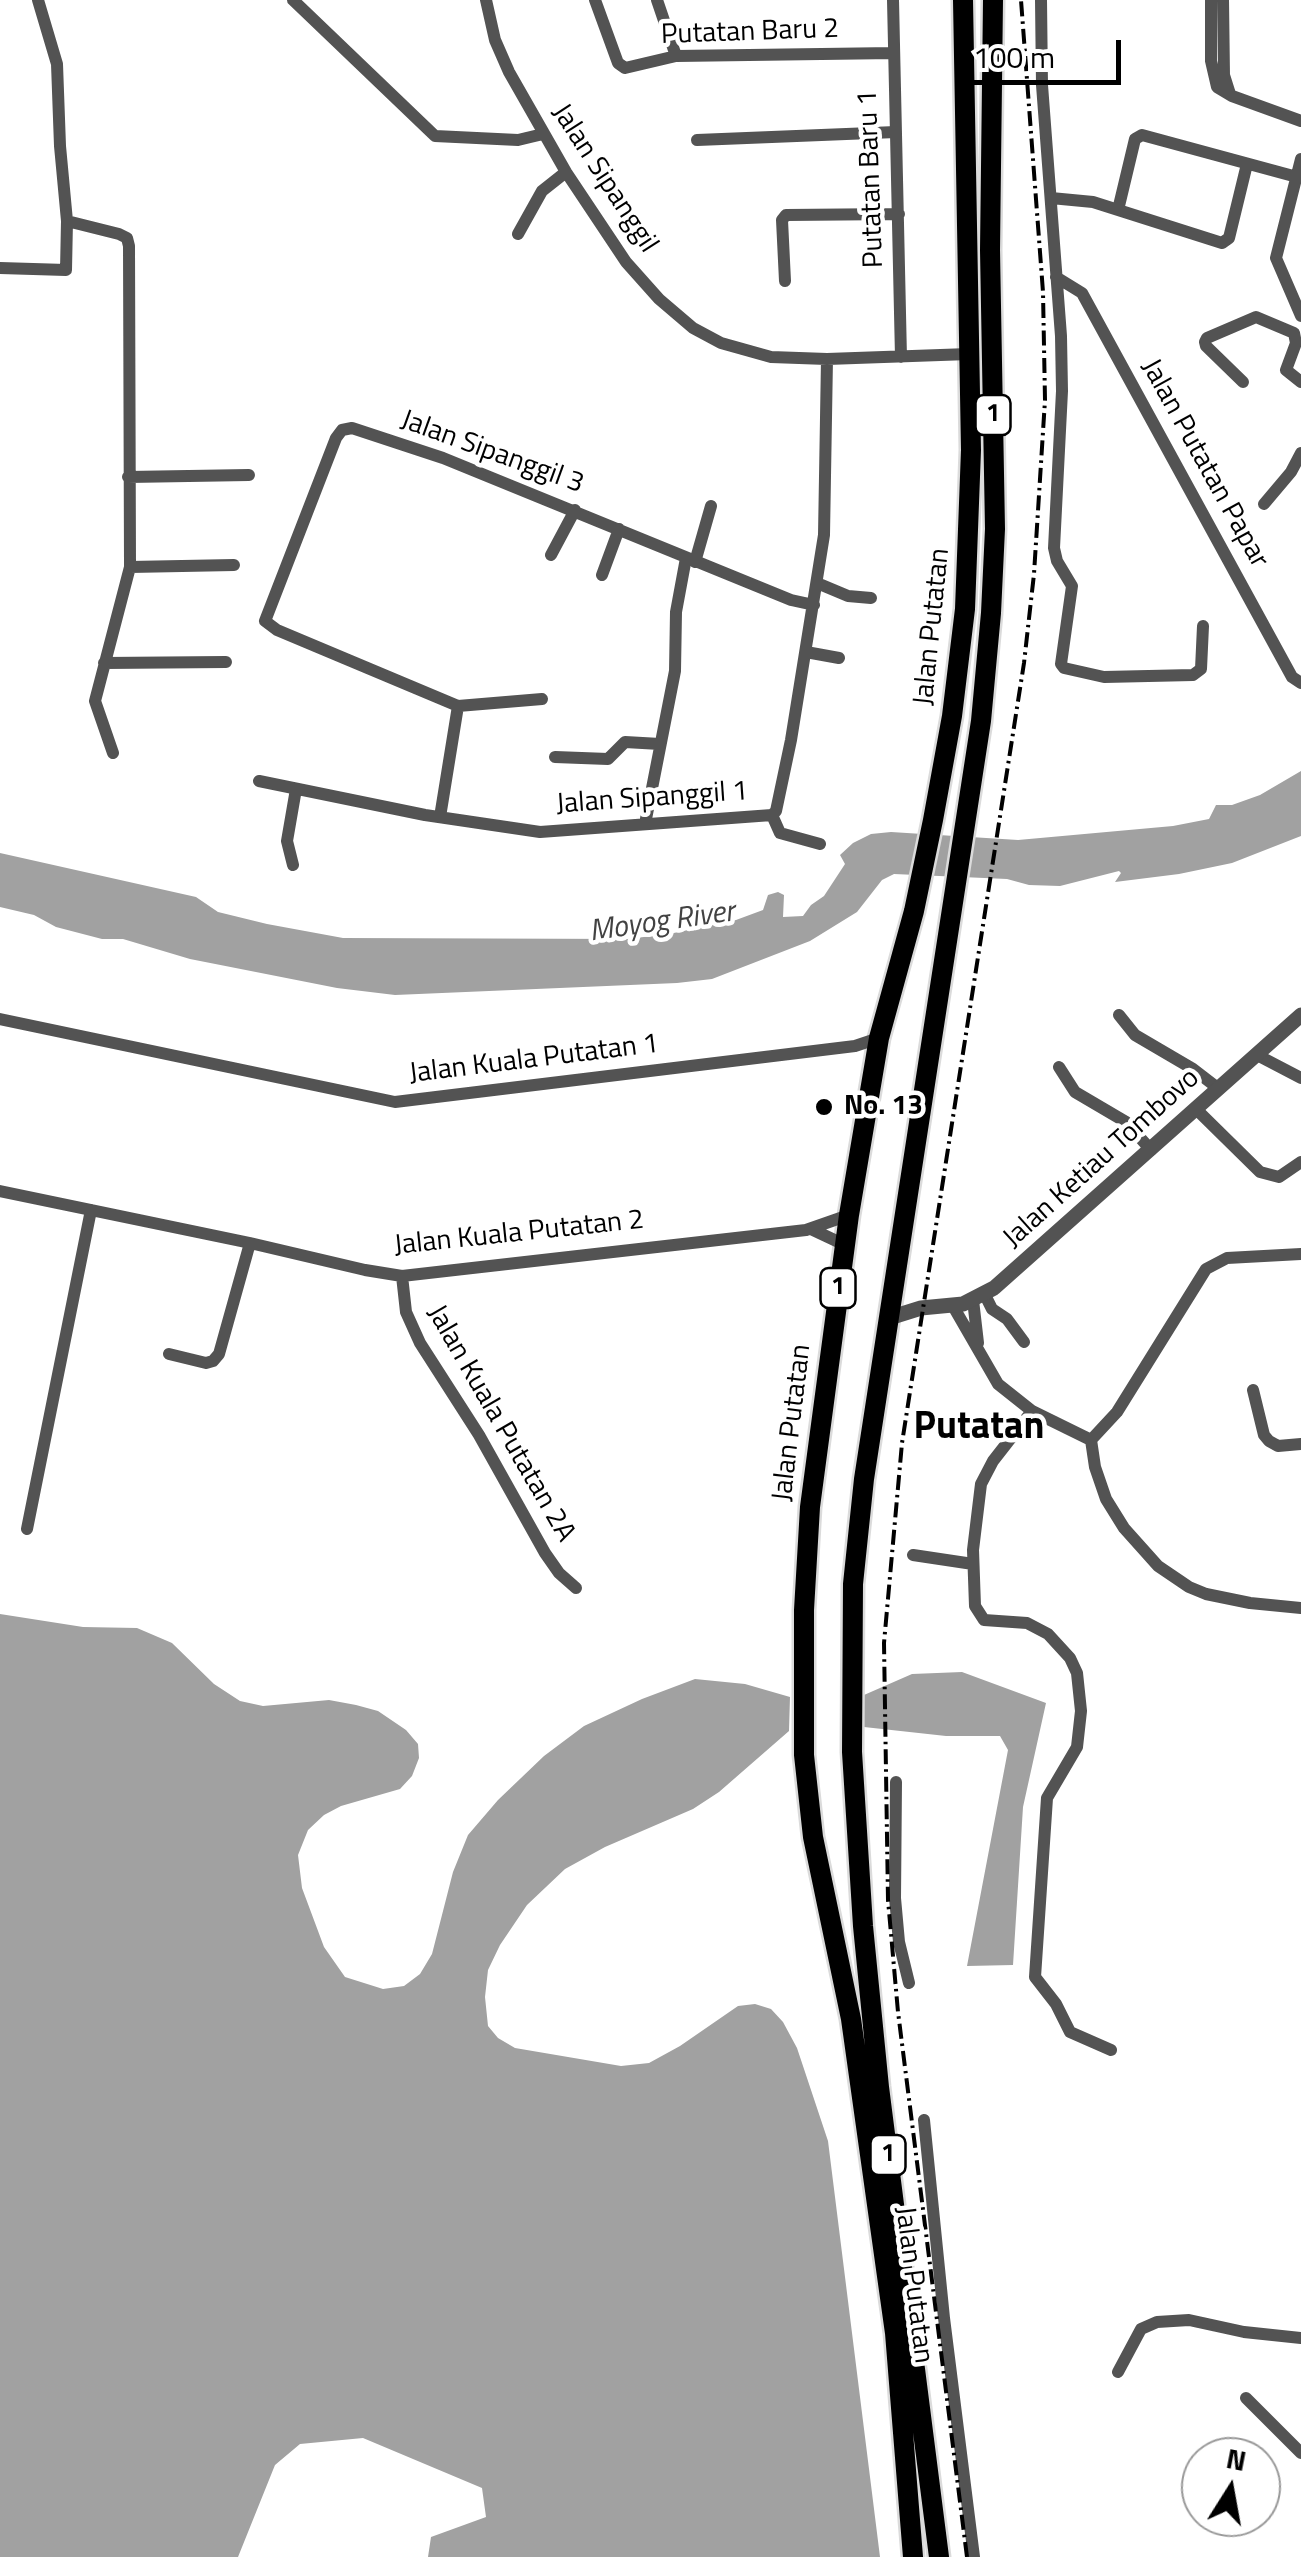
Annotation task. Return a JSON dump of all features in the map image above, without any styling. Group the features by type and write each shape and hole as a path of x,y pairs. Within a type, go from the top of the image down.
{"highway":[{"name":"Jalan Putatan","path":"912,2557 894,2333 851,2019 817,1868 804,1755 804,1672 808,1524 849,1216 879,1038 934,820 952,716 969,567 963,0"},
{"name":"Jalan Putatan","path":"940,2557 862,1926 852,1752 852,1676 855,1548 981,721 994,569 993,0"},
{"path":"964,93 977,88 991,92"},
{"path":"862,2110 875,2102 879,2087"},
{"path":"894,2333 899,2295 906,2286"}],"street":[{"path":"0,268 66,270 67,221 57,64 38,0"},
{"path":"293,0 436,136 518,140 542,134"},
{"name":"Jalan Sipanggil","path":"486,0 509,72 542,134 633,271 693,328 750,354 827,359 969,354"},
{"name":"Putatan Baru 2","path":"596,0 621,66 676,56 894,53"},
{"path":"658,0 676,56"},
{"name":"Putatan Baru 1","path":"893,0 901,356"},
{"path":"1041,0 1042,84 1062,391 1054,548 1056,561 1072,586 1062,666 1122,678 1194,674 1201,669 1203,626"},
{"path":"1212,0 1214,81 1218,87 1301,122"},
{"path":"1223,0 1225,82 1232,96"},
{"path":"697,140 896,132"},
{"path":"1118,210 1136,139 1142,134 1247,164 1295,183"},
{"path":"1301,159 1276,258 1301,316"},
{"path":"1051,198 1081,199 1222,244 1228,238 1247,164"},
{"path":"518,234 542,191 566,172"},
{"path":"1295,183 1301,203"},
{"path":"784,281 782,220 786,215 899,214"},
{"path":"67,221 119,234 129,246 130,567 95,701 113,753"},
{"name":"Jalan Putatan Papar","path":"1056,276 1082,293 1292,677 1301,682"},
{"path":"1243,382 1206,342 1207,338 1256,317 1294,333 1296,343 1286,370 1301,382"},
{"name":"Jalan Sipanggil 1","path":"259,781 440,817 540,832 772,815 787,758 824,536 827,359"},
{"name":"Jalan Sipanggil 3","path":"458,706 277,630 266,621 342,430 352,428 443,458 790,600 814,605"},
{"path":"1264,504 1291,472 1301,453"},
{"path":"128,477 248,475"},
{"path":"645,824 675,671 676,612 711,506"},
{"path":"550,555 575,510"},
{"path":"602,576 619,529"},
{"path":"130,567 234,564"},
{"path":"818,583 848,596 872,598"},
{"path":"806,652 839,658"},
{"path":"104,663 226,662"},
{"path":"440,817 458,706 542,699"},
{"path":"555,757 608,759 624,742 660,744"},
{"path":"293,866 287,842 296,788"},
{"path":"772,815 780,834 820,844"},
{"path":"1119,1015 1135,1035 1219,1089"},
{"name":"Jalan Ketiau Tombovo","path":"889,1318 979,1298 1301,1015"},
{"name":"Jalan Kuala Putatan 1","path":"0,1019 395,1102 864,1044 879,1038"},
{"path":"841,1047 863,1053 875,1064"},
{"path":"1257,1055 1301,1078"},
{"path":"1059,1067 1075,1092 1126,1122 1151,1150"},
{"path":"1196,1109 1260,1172 1279,1177 1301,1162"},
{"name":"Jalan Kuala Putatan 2","path":"0,1191 402,1276 811,1229 849,1216"},
{"path":"27,1529 92,1210"},
{"path":"811,1229 845,1245"},
{"path":"169,1354 206,1363 213,1362 219,1354 250,1243"},
{"path":"1091,1440 1118,1412 1206,1268 1227,1258 1301,1254"},
{"name":"Jalan Kuala Putatan 2A","path":"402,1276 406,1312 415,1334 479,1434 546,1553 559,1573 576,1588"},
{"path":"893,1288 906,1301 921,1308"},
{"path":"979,1298 1006,1320 1024,1342"},
{"path":"978,1348 979,1298"},
{"path":"953,1306 998,1384 1032,1411 1091,1440"},
{"path":"1254,1390 1269,1441 1278,1446 1301,1444"},
{"path":"1032,1411 980,1484 974,1594 979,1615 992,1622 1016,1622 1038,1628 1060,1646 1077,1673 1082,1711 1077,1746 1047,1798 1034,1977 1056,2004 1070,2032 1110,2050"},
{"path":"1091,1440 1095,1468 1106,1499 1124,1528 1158,1566 1188,1587 1206,1594 1301,1608"},
{"path":"913,1554 973,1564"},
{"path":"896,1782 895,1898 908,1983"},
{"path":"924,2120 974,2557"},
{"path":"1118,2372 1140,2329 1157,2322 1189,2320 1244,2332 1301,2338"},
{"path":"1246,2398 1301,2453"}],"shaded area":[{"path":"1301,771 1301,836 1232,863 1115,882 1119,871 1060,886 1029,885 1007,879 894,874 882,880 857,912 810,941 712,979 677,983 395,995 337,988 190,959 123,939 102,939 56,927 34,915 0,907 0,853 196,897 218,912 343,938 627,939 736,920 763,910 768,895 778,892 784,895 783,917 803,916 824,896 845,864 840,855 871,834 1018,840 1173,826 1209,819 1216,805 1232,805 1260,795"},
{"path":"0,1614 83,1627 137,1628 172,1643 214,1684 240,1701 263,1706 329,1700 378,1711 406,1730 418,1744 419,1758 412,1776 400,1789 341,1806 324,1815 308,1830 298,1855 302,1888 324,1947 345,1977 383,1989 404,1986 420,1974 432,1954 453,1872 468,1835 544,1756 584,1726 695,1679 745,1684 790,1697 789,1731 719,1792 693,1809 565,1869 527,1905 488,1970 488,2026 515,2048 621,2066 649,2063 738,2006 755,2004 771,2009 783,2022 797,2048 828,2141 880,2557 428,2557 431,2537 486,2517 482,2488 363,2438 300,2444 275,2465 238,2557 0,2557"},
{"path":"962,1672 1046,1703 1023,1807 1013,1965 967,1966 1008,1750 1000,1736 946,1736 864,1727 864,1695 912,1674"}],"railway":[{"path":"967,2557 898,2012 888,1900 884,1643 902,1443 1024,663 1034,574 1045,400 1043,292 1021,0"}],"place":[{"name":"No. 13","path":"824,1107"}],"district":[{"name":"Putatan","path":"979,1429"}],"water label":[{"name":"Moyog River","path":"662,923"}]}
